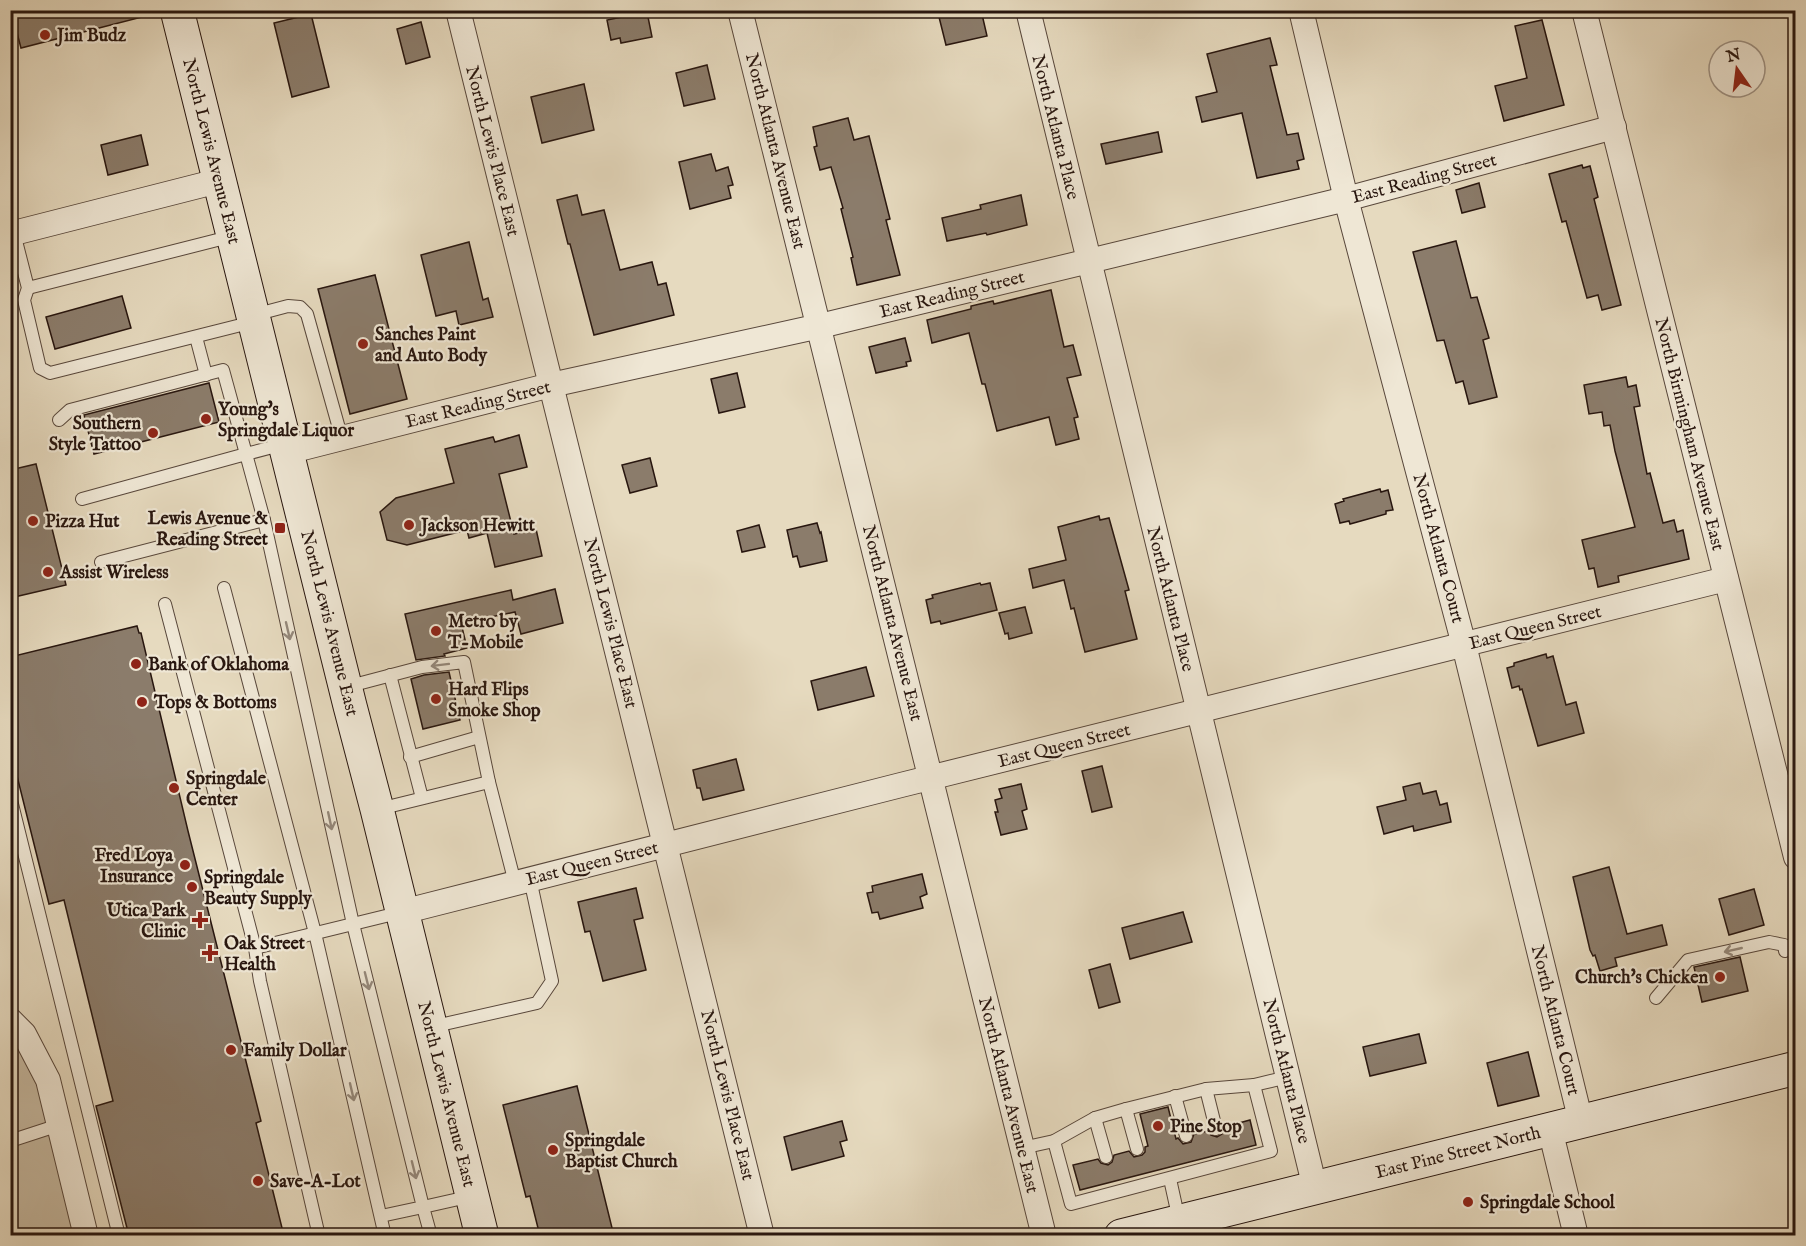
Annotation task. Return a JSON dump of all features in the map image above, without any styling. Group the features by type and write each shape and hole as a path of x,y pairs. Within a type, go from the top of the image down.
{"main road":[{"name":"North Lewis Avenue East","path":"177,10 482,1236"},
{"name":"East Pine Street North","path":"1121,1236 1181,1228 1315,1188 1796,1068"}],"street":[{"name":"North Lewis Place East","path":"458,10 762,1236"},
{"name":"North Atlanta Avenue East","path":"740,10 1044,1236"},
{"name":"North Atlanta Place","path":"1028,10 1315,1188"},
{"name":"North Atlanta Court","path":"1301,10 1346,199 1464,645 1566,1125"},
{"name":"North Birmingham Avenue East","path":"1584,10 1796,857"},
{"name":"East Reading Street","path":"286,448 342,439 552,385 820,326 1346,199 1614,127"},
{"path":"12,233 218,181"},
{"name":"East Queen Street","path":"402,912 930,777 1726,579"},
{"path":"10,1020 24,1034 48,1080 86,1236"},
{"path":"1566,1125 1576,1236"}],"lane":[{"path":"12,233 28,288 24,300 40,368 50,373 196,337 288,306 300,308 307,314 342,439"},
{"path":"28,288 233,236"},
{"path":"196,337 206,375"},
{"path":"59,420 70,410 223,370 264,520 353,924 431,1236"},
{"path":"82,499 246,454 286,448"},
{"path":"101,562 264,520"},
{"path":"224,588 315,933 385,1236"},
{"path":"165,604 255,948 260,981 319,1236"},
{"path":"345,687 422,667 464,662 489,782 552,981 537,1003 431,1027"},
{"path":"390,675 422,798"},
{"path":"410,757 479,736"},
{"path":"377,809 489,782"},
{"path":"10,796 119,1236"},
{"path":"255,948 402,912"},
{"path":"1656,998 1688,960 1768,942 1784,945 1785,951"},
{"path":"1022,1148 1054,1141 1095,1118 1126,1109 1206,1089 1254,1085 1288,1077"},
{"path":"1054,1141 1071,1204 1114,1187 1145,1179 1170,1179 1194,1167 1271,1151 1254,1085"},
{"path":"1206,1089 1216,1129"},
{"path":"1175,1096 1186,1136"},
{"path":"1126,1109 1137,1149"},
{"path":"1095,1118 1106,1157"},
{"path":"10,1142 59,1125"},
{"path":"1170,1179 1181,1228"},
{"path":"381,1216 472,1196"}],"shaded area":[{"path":"10,1037 29,1062 45,1104 75,1235 11,1235"}],"building":[{"name":"Jim Budz","path":"11,10 141,10 142,17 21,48"},
{"path":"967,10 981,10 987,36 946,45 939,17"},
{"path":"647,12 652,37 621,43 620,38 611,40 607,20"},
{"path":"311,14 329,87 292,97 274,23"},
{"path":"1542,20 1564,105 1504,121 1495,86 1527,78 1515,26"},
{"path":"421,22 430,57 406,64 397,29"},
{"path":"1270,38 1277,65 1270,66 1287,135 1298,133 1304,159 1297,161 1299,169 1257,178 1242,113 1202,122 1196,97 1217,92 1207,54"},
{"path":"707,65 715,99 684,106 676,73"},
{"path":"584,84 594,130 542,143 531,97"},
{"path":"848,118 854,140 869,136 890,219 886,220 900,275 857,285 851,258 853,257 841,209 843,208 831,167 820,170 814,147 817,146 813,127"},
{"path":"1158,132 1162,152 1106,164 1101,144"},
{"path":"141,135 148,165 108,175 101,145"},
{"path":"711,154 716,171 728,167 733,185 728,186 731,198 690,209 679,162"},
{"path":"1582,165 1583,168 1590,166 1598,197 1594,199 1621,305 1602,310 1598,295 1587,298 1566,221 1562,222 1549,174"},
{"path":"1479,183 1485,207 1462,213 1456,190"},
{"path":"577,195 582,215 604,210 620,270 652,262 658,285 666,283 674,315 594,335 557,200"},
{"path":"1021,195 1027,225 987,235 986,233 947,241 942,218 981,209 980,205"},
{"path":"1456,241 1471,298 1477,297 1489,338 1483,340 1497,397 1469,404 1463,381 1456,383 1444,340 1437,341 1413,252"},
{"path":"469,242 483,300 488,298 493,317 459,325 456,311 436,316 421,255"},
{"name":"Sanches Paint and Auto Body","path":"375,275 407,399 350,414 318,289"},
{"path":"1051,290 1064,347 1073,345 1081,375 1067,378 1078,417 1074,418 1079,439 1056,445 1049,417 997,431 969,333 932,343 927,320 971,309 971,306 993,301 994,304"},
{"path":"122,296 131,328 55,349 46,317"},
{"path":"905,338 911,361 906,362 907,366 876,373 869,347"},
{"path":"737,373 745,407 719,413 711,379"},
{"path":"1626,377 1628,387 1636,385 1640,406 1634,407 1647,474 1650,473 1663,523 1674,520 1677,532 1683,530 1689,559 1618,576 1619,582 1598,587 1594,568 1589,569 1582,540 1635,527 1610,425 1604,426 1602,412 1589,414 1584,385"},
{"path":"209,383 219,422 94,454 84,415"},
{"path":"519,435 527,467 499,474 514,534 536,529 542,556 495,567 487,533 469,538 467,530 407,545 387,540 380,512 396,498 454,483 445,449 493,437 495,442"},
{"path":"650,458 657,486 630,493 622,465"},
{"path":"36,464 66,585 10,598 10,470"},
{"path":"1380,489 1381,492 1388,490 1393,510 1350,524 1349,521 1340,523 1335,504 1344,501 1343,499"},
{"path":"1099,516 1100,520 1109,518 1129,590 1125,591 1137,639 1085,652 1064,580 1033,588 1029,569 1066,560 1058,527"},
{"path":"817,523 827,561 800,567 797,556 793,557 787,530"},
{"path":"759,525 765,547 742,552 737,531"},
{"path":"980,583 981,585 990,583 997,610 941,624 940,621 931,623 926,600 933,598 932,595"},
{"path":"555,589 563,623 521,634 515,612 461,623 467,648 444,654 445,656 416,660 405,614 511,590 513,600"},
{"path":"1025,607 1032,633 1009,639 1008,633 1005,634 999,613"},
{"path":"137,626 141,633 261,1121 256,1123 284,1236 129,1236 96,1106 113,1101 64,900 49,904 10,748 10,657"},
{"path":"1546,654 1547,658 1553,656 1566,705 1576,702 1584,733 1538,746 1522,689 1520,690 1519,686 1512,688 1507,668 1514,666 1514,663"},
{"path":"866,667 874,696 818,710 811,681"},
{"name":"Hard Flips Smoke Shop","path":"449,672 460,720 423,729 411,679"},
{"path":"736,759 744,790 703,800 700,788 697,788 693,770"},
{"path":"1102,766 1112,807 1092,812 1082,771"},
{"path":"1420,783 1423,794 1436,791 1440,805 1447,803 1451,822 1414,831 1413,826 1384,834 1377,807 1406,800 1403,787"},
{"path":"1021,784 1027,809 1022,811 1027,829 1001,835 995,812 998,812 995,800 1002,798 999,789"},
{"path":"1609,867 1627,934 1662,925 1667,945 1615,958 1617,966 1600,971 1595,955 1593,956 1590,950 1573,877"},
{"path":"922,874 927,894 920,897 923,908 880,919 878,912 872,913 867,893 873,892 872,886"},
{"path":"636,888 643,918 634,920 646,970 603,981 590,931 585,932 578,902"},
{"path":"1754,889 1764,925 1729,935 1719,899"},
{"path":"1183,912 1192,942 1130,959 1122,928"},
{"name":"Church's Chicken","path":"1740,957 1748,991 1702,1002 1694,967"},
{"path":"1110,964 1120,1002 1099,1008 1089,970"},
{"path":"1419,1034 1426,1063 1370,1076 1363,1047"},
{"path":"1528,1052 1539,1096 1498,1106 1487,1063"},
{"name":"Springdale Baptist Church","path":"577,1086 614,1236 540,1236 530,1196 526,1197 503,1105"},
{"name":"Pine Stop","path":"1168,1107 1176,1139 1178,1138 1183,1144 1191,1142 1194,1134 1208,1131 1217,1137 1222,1134 1224,1127 1250,1120 1256,1145 1080,1190 1073,1165 1098,1159 1101,1163 1108,1165 1112,1162 1114,1155 1129,1151 1134,1157 1142,1155 1145,1147 1148,1146 1140,1114"},
{"path":"842,1121 847,1140 840,1142 844,1156 792,1170 784,1137"}],"place":[{"name":"Jim Budz","path":"45,35"},
{"name":"Sanches Paint and Auto Body","path":"363,344"},
{"name":"Young's Springdale Liquor","path":"206,419"},
{"name":"Southern Style Tattoo","path":"153,433"},
{"name":"Pizza Hut","path":"33,521"},
{"name":"Jackson Hewitt","path":"409,525"},
{"name":"Lewis Avenue & Reading Street","path":"280,528"},
{"name":"Assist Wireless","path":"48,572"},
{"name":"Metro by T-Mobile","path":"436,631"},
{"name":"Bank of Oklahoma","path":"136,664"},
{"name":"Hard Flips Smoke Shop","path":"436,699"},
{"name":"Tops & Bottoms","path":"142,702"},
{"name":"Springdale Center","path":"174,788"},
{"name":"Fred Loya Insurance","path":"185,865"},
{"name":"Springdale Beauty Supply","path":"192,887"},
{"name":"Utica Park Clinic","path":"200,920"},
{"name":"Oak Street Health","path":"210,953"},
{"name":"Church's Chicken","path":"1720,977"},
{"name":"Family Dollar","path":"231,1050"},
{"name":"Pine Stop","path":"1158,1126"},
{"name":"Springdale Baptist Church","path":"553,1150"},
{"name":"Save-A-Lot","path":"258,1181"},
{"name":"Springdale School","path":"1468,1202"}]}
